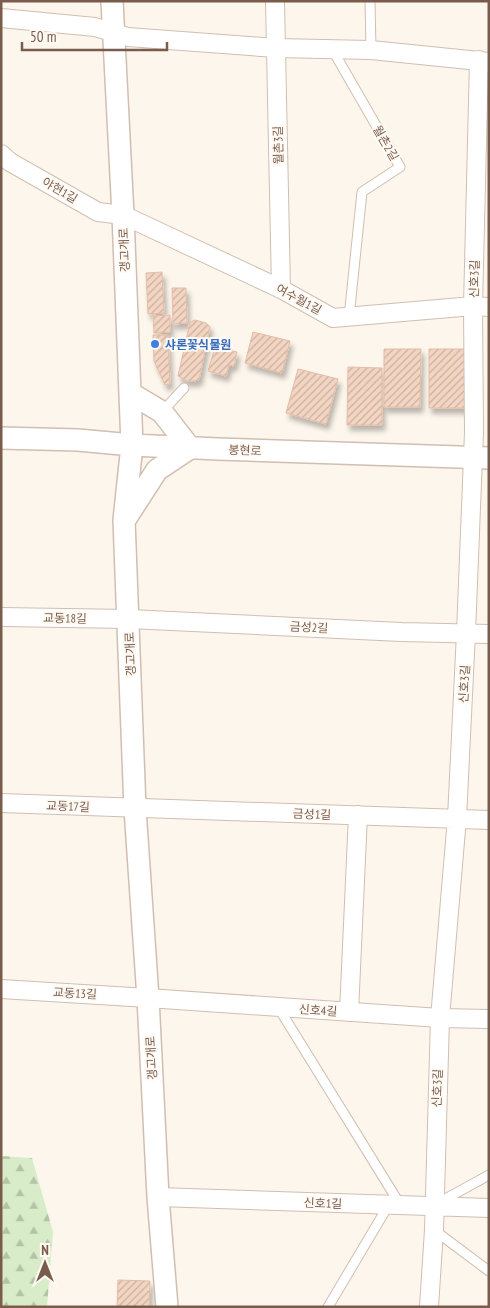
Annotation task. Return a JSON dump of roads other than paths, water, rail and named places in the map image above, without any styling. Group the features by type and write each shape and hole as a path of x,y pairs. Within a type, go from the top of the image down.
{"street":[{"name":"갱고개로","path":"112,1 132,445 124,520 135,809 148,998 158,1197 167,1307"},
{"name":"월촌3길","path":"275,1 281,289"},
{"path":"1,18 95,26 128,37 276,48 371,50 484,61"},
{"name":"신호3길","path":"429,1307 434,1230 433,1206 440,1018 457,818 466,633 481,458 484,61"},
{"name":"야현1길","path":"4,159 98,212 123,215"},
{"name":"여수월1길","path":"123,215 281,289 333,318 481,306"},
{"path":"124,520 157,470 190,448 162,412 130,393"},
{"name":"봉현로","path":"1,438 78,440 190,448 481,458"},
{"name":"교동18길","path":"1,617 129,619"},
{"name":"금성2길","path":"129,619 489,634"},
{"name":"교동17길","path":"1,804 135,809"},
{"name":"금성1길","path":"135,809 489,820"},
{"path":"349,1012 358,815"},
{"name":"교동13길","path":"1,989 148,998"},
{"name":"신호4길","path":"148,998 440,1018 489,1019"},
{"name":"신호1길","path":"158,1197 489,1208"}],"lane":[{"path":"370,1 371,50"},
{"name":"월촌2길","path":"332,49 400,167 362,192 349,316"},
{"path":"162,412 184,388"},
{"path":"278,1007 395,1206 328,1307"},
{"path":"433,1206 489,1175"},
{"path":"434,1230 489,1271"}],"place":[{"name":"샤론꽃식물원","path":"155,344"}]}
